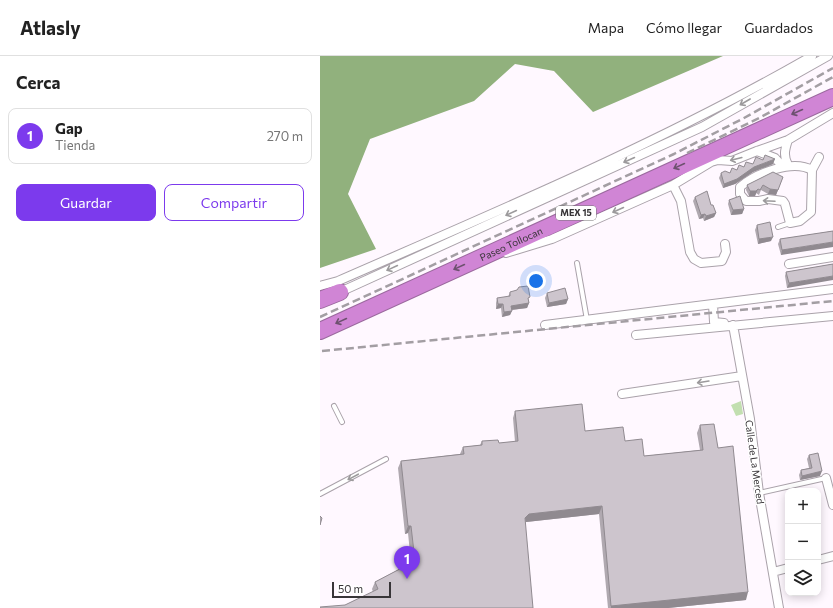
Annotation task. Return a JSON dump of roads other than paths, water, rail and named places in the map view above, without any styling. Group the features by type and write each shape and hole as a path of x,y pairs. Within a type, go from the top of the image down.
{"highway":[{"name":"Paseo Tollocan","path":"320,331 833,96"},
{"path":"320,300 340,292"}],"street":[{"path":"320,286 338,280 478,219 674,129 812,56"},
{"path":"340,292 702,127 828,56"},
{"path":"487,254 504,254 552,239 673,185 711,162 718,160 732,161 757,150 788,140 833,113"},
{"path":"785,166 785,150 788,140"},
{"path":"757,150 775,158 785,166"},
{"path":"812,170 800,165 785,166 751,180 740,187 740,194 746,201 759,202 768,199 783,201 790,223 800,221 811,212 812,170 819,157"},
{"path":"673,185 681,201 690,252 694,259 701,263 722,261 726,252 725,244"},
{"path":"789,264 833,257"},
{"path":"545,325 833,289"},
{"path":"713,304 714,322 733,325"},
{"path":"636,335 833,316"},
{"name":"Calle de La Merced","path":"733,325 750,419 759,493 776,598 779,608"},
{"path":"622,394 742,376"},
{"path":"826,478 833,505"},
{"path":"821,559 833,556"},
{"path":"773,572 785,569"}],"lane":[{"path":"778,227 790,223"},
{"path":"577,263 587,320"},
{"path":"334,406 342,422"},
{"path":"320,494 386,459"},
{"path":"759,493 826,478"}],"railway":[{"path":"320,317 674,154 744,118 833,68"},
{"path":"687,153 761,117 833,77"},
{"path":"322,351 833,301"}],"place":[{"name":"Gap","path":"407,579"}]}
